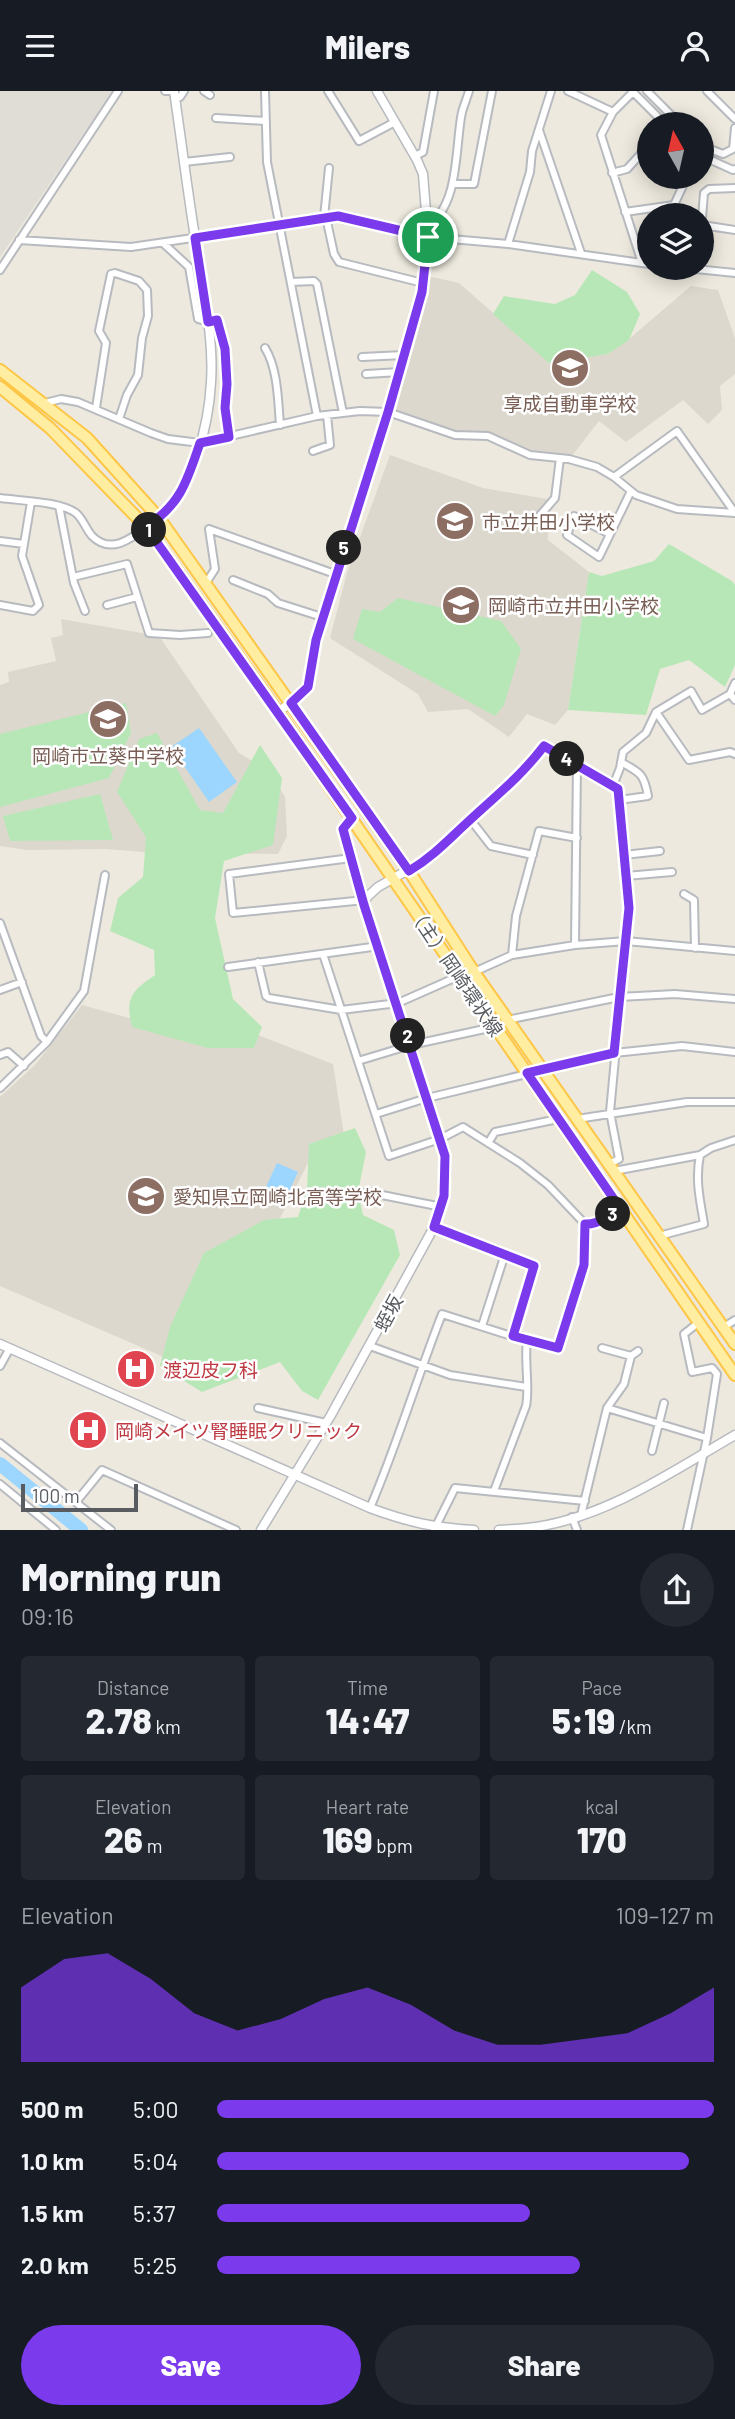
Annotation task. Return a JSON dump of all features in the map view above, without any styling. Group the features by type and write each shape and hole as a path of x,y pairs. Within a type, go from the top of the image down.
{"main road":[{"name":"（主）岡崎環状線","path":"0,370 46,403 87,438 159,518 409,871 507,1020 735,1344"},
{"name":"（主）岡崎環状線","path":"0,387 50,428 146,527 352,818 735,1375"}],"street":[{"path":"0,270 118,91"},
{"path":"171,93 180,97 184,91"},
{"path":"265,91 267,162 317,416"},
{"path":"328,91 359,141 395,122"},
{"path":"278,712 308,687 316,640 400,372 423,283 428,237 423,174 377,91"},
{"path":"415,156 423,152 433,91"},
{"path":"427,225 434,221 447,201 453,184 462,113 469,91"},
{"path":"453,184 474,184 492,91"},
{"path":"508,244 551,91"},
{"path":"568,91 613,113"},
{"path":"637,243 601,135 613,113 632,91 653,112"},
{"path":"648,91 668,112"},
{"path":"707,91 735,119"},
{"path":"0,498 59,506 75,513 96,539 110,544 123,543 168,512 186,483 200,443 211,381 208,322 171,93"},
{"path":"216,118 265,121"},
{"path":"714,151 723,154 733,149 735,128"},
{"path":"539,130 581,253"},
{"path":"184,162 230,156"},
{"path":"612,173 628,169 637,159"},
{"path":"714,161 735,169"},
{"path":"329,168 325,217 334,254 339,262 423,283"},
{"path":"703,203 704,193 709,189 735,188"},
{"path":"625,212 674,205 681,189"},
{"path":"19,240 119,248 344,216 428,237 508,244 637,262"},
{"path":"714,227 735,230"},
{"path":"163,243 189,267 198,319 208,322 217,320 225,349 225,408 229,437"},
{"path":"714,270 735,273"},
{"path":"96,408 106,343 99,331 111,274 115,273 139,281 147,290 148,316 142,338 138,375 127,395 119,419"},
{"path":"291,282 317,283 343,413"},
{"path":"264,348 271,357 280,425"},
{"path":"362,357 404,355"},
{"path":"366,374 400,372"},
{"path":"46,403 61,399 96,408 168,439 200,443 317,416 388,412 455,435 488,436 530,455 597,467 636,495 677,509 735,513"},
{"path":"313,451 330,446 327,415"},
{"path":"614,477 677,431 735,513"},
{"path":"536,520 555,498 560,459"},
{"path":"610,534 574,516 567,535 599,557 631,491"},
{"path":"0,605 33,611 38,609 38,598 22,557 31,502"},
{"path":"59,506 73,577 85,611"},
{"path":"205,583 215,569 209,529 335,574"},
{"path":"0,541 24,544"},
{"path":"73,577 127,564 149,633 208,633"},
{"path":"233,580 268,594 278,603 323,617"},
{"path":"107,605 137,597"},
{"path":"613,786 623,752 646,733 656,712 691,691 702,709 733,697 735,683"},
{"path":"656,712 689,760 730,752 735,754"},
{"path":"351,858 229,874 233,913 365,901 378,887 434,855 523,772 544,746 618,789 629,908 610,1112 619,1159 612,1168"},
{"path":"619,800 648,796 645,778 621,762"},
{"path":"575,945 577,764"},
{"path":"352,818 343,829 365,901"},
{"path":"470,819 491,846 533,855"},
{"path":"512,955 516,916 539,831 577,838"},
{"path":"624,855 660,851"},
{"path":"626,876 671,872"},
{"path":"0,1088 47,1042 84,991 105,875"},
{"path":"684,894 694,900 695,948"},
{"name":"蛭坂","path":"261,1530 370,1346 442,1207 446,1167 439,1139 398,1003 364,905 365,901"},
{"path":"0,923 41,1036 47,1042"},
{"path":"474,972 512,955 575,945 626,941 735,951"},
{"path":"228,967 379,946"},
{"path":"323,954 389,1156 439,1139 463,1127 548,1185 585,1224 584,1265 558,1348 442,1314 370,1508"},
{"path":"258,962 266,996 269,998 341,1010 398,1003 459,976"},
{"path":"0,990 22,982"},
{"path":"507,1020 619,997 675,993 735,999"},
{"path":"358,1061 411,1045 494,1027"},
{"path":"376,1114 427,1098 614,1053 682,1046 735,1052"},
{"path":"0,1055 8,1052 24,1066"},
{"path":"577,1119 687,1102 735,1102"},
{"path":"488,1143 495,1132 558,1119"},
{"path":"612,1168 700,1156 711,1148 735,1140"},
{"path":"659,1235 704,1224 697,1186 700,1156"},
{"path":"367,1192 442,1207"},
{"path":"585,1224 612,1214 618,1205"},
{"path":"434,1227 534,1266 513,1336"},
{"path":"482,1326 505,1254"},
{"path":"723,1327 735,1320"},
{"path":"687,1530 707,1438 717,1374 712,1368 692,1372 684,1333 698,1323"},
{"path":"494,1491 526,1406 524,1359 527,1341"},
{"path":"0,1344 370,1508 434,1529 474,1530"},
{"path":"370,1346 450,1375 526,1387"},
{"path":"0,1366 10,1348"},
{"path":"602,1348 631,1356"},
{"path":"577,1530 577,1516 585,1501 607,1408 624,1384 631,1356 638,1351"},
{"path":"652,1451 664,1403"},
{"path":"258,1408 326,1423"},
{"path":"607,1408 707,1438"},
{"path":"499,1530 538,1527 621,1500 735,1435"},
{"path":"0,1443 111,1530"},
{"path":"76,1502 102,1470 236,1530"},
{"path":"0,1484 56,1530"},
{"path":"434,1529 454,1488 585,1501"}],"shaded area":[{"path":"0,91 112,91 0,257"},
{"name":"享成自動車学校","path":"428,276 459,283 549,362 608,354 691,286 718,290 735,338 735,374 720,386 722,410 708,424 683,400 626,442 599,421 571,457 531,452 488,433 457,433 392,414"},
{"name":"岡崎市立井田小学校","path":"390,455 483,488 547,499 548,540 589,572 568,710 555,725 527,714 509,737 468,709 428,712 418,694 330,638 347,573"},
{"name":"岡崎市立葵中学校","path":"61,619 159,636 239,753 269,771 285,797 287,836 278,854 158,853 105,849 27,850 0,846 0,685 9,682 8,672 56,661 51,638 63,635"},
{"name":"愛知県立岡崎北高等学校","path":"82,1005 173,1030 242,1029 333,1064 345,1141 314,1151 269,1240 173,1361 0,1286 0,1097 35,1065"}],"green space":[{"path":"592,270 627,292 640,314 629,340 608,354 549,363 493,314 504,296 555,304 575,295"},
{"path":"669,544 735,585 735,665 725,687 689,660 660,669 646,715 568,710 589,572 602,576 654,561"},
{"path":"398,598 501,621 521,649 504,705 495,716 353,639 362,609 380,612"},
{"path":"126,703 131,733 109,778 0,807 0,734"},
{"path":"157,733 200,810 223,813 260,745 282,778 273,845 224,861 215,918 233,999 262,1027 254,1048 208,1048 132,1027 130,1002 135,991 155,975 154,950 110,931 118,898 143,877 146,837 117,792 139,739"},
{"path":"100,794 113,840 10,841 3,816"},
{"path":"355,1128 366,1152 358,1192 363,1215 394,1230 400,1255 318,1400 302,1391 280,1362 202,1392 160,1366 170,1327 204,1253 264,1220 298,1217 307,1189 309,1144"}],"water":[{"path":"199,728 237,782 209,802 171,747"},
{"path":"277,1163 298,1172 286,1198 265,1189"}],"waterway":[{"path":"0,1464 81,1530"}],"place":[{"name":"享成自動車学校","path":"570,368"},
{"name":"市立井田小学校","path":"455,521"},
{"name":"岡崎市立井田小学校","path":"461,605"},
{"name":"岡崎市立葵中学校","path":"108,719"},
{"name":"愛知県立岡崎北高等学校","path":"146,1196"},
{"name":"渡辺皮フ科","path":"136,1369"},
{"name":"岡崎メイツ腎睡眠クリニック","path":"88,1430"}],"route":[{"path":"338,216 428,237 422,292 388,412 335,574 316,640 308,687 291,703 409,871 434,855 523,772 544,746 618,789 629,908 614,1053 527,1073 618,1205 612,1214 585,1224 584,1265 558,1348 513,1336 534,1266 434,1227 444,1196 445,1156 398,1003 364,905 343,829 352,818 146,527 168,512 186,483 200,443 229,437 225,408 225,349 217,320 208,322 195,238 338,216"}]}
